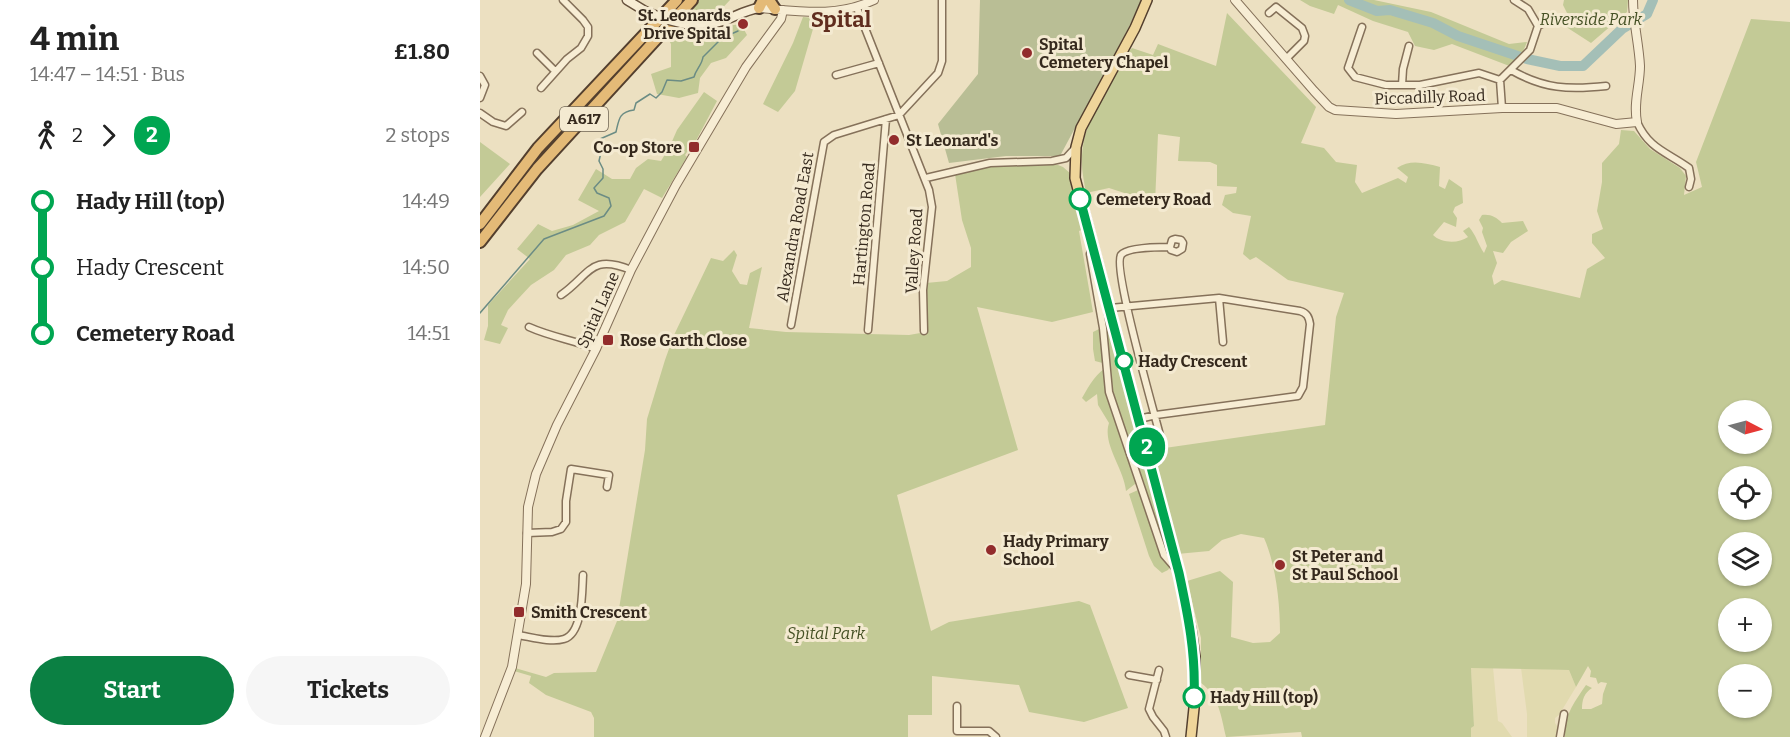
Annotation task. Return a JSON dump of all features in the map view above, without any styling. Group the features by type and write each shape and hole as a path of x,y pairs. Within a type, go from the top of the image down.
{"highway":[{"name":"A617","path":"480,224 538,148 676,0"},
{"name":"A617","path":"480,242 537,169 693,0"}],"main road":[{"path":"627,0 645,11 685,24 710,24 722,21 761,4"},
{"path":"1147,0 1135,28 1082,128 1076,147 1075,178 1179,573 1191,630 1195,657 1191,737"}],"street":[{"path":"541,88 555,70 581,48 588,36 588,27 563,0"},
{"path":"761,4 826,12 857,8 874,0"},
{"path":"899,115 938,73 942,61 942,0"},
{"name":"Piccadilly Road","path":"1235,0 1324,102 1335,110 1396,114 1502,108 1557,108 1616,124 1637,122"},
{"path":"1514,0 1528,9 1538,26"},
{"path":"1633,0 1640,68 1635,104 1637,122 1646,138 1656,149 1689,168 1691,179 1689,187"},
{"name":"Spital Lane","path":"485,737 512,667 525,584 528,507 536,474 557,424 596,349 631,270 676,185 746,67 781,19 776,6"},
{"path":"1269,13 1276,7 1304,32 1304,41 1286,59"},
{"name":"Valley Road","path":"857,8 926,178 932,207 923,290 924,331"},
{"path":"1502,108 1500,80 1530,50 1538,26 1549,20"},
{"path":"1362,27 1348,68 1350,74 1355,77 1377,83 1402,85 1479,73 1500,80"},
{"path":"1402,85 1408,46"},
{"path":"537,52 555,70"},
{"path":"836,75 879,63"},
{"path":"1510,70 1528,80 1556,88 1606,86"},
{"path":"480,76 484,85 480,98"},
{"path":"480,113 505,129 522,112"},
{"name":"Alexandra Road East","path":"791,325 824,142 834,135 899,115"},
{"name":"Hartington Road","path":"868,330 886,119"},
{"path":"926,178 990,164 1052,161 1066,158 1076,147"},
{"path":"1092,244 1090,254 1103,328 1109,392 1114,412 1164,555 1179,573"},
{"path":"1162,443 1126,305 1120,275 1120,257 1126,251 1170,247"},
{"path":"561,295 581,277 603,263 614,263 631,270"},
{"path":"1110,308 1219,298 1305,313 1310,324 1301,392 1293,398 1139,418"},
{"path":"1219,298 1223,342"},
{"path":"529,327 550,336 579,342 596,349"},
{"path":"527,533 552,532 561,529 566,522 567,486 571,469 609,475 607,487"},
{"path":"518,635 563,640 570,636 577,628 584,575"},
{"path":"1159,670 1149,709 1166,737"},
{"path":"1129,675 1157,680"},
{"path":"957,706 957,734 989,731 996,737"},
{"path":"1560,737 1564,714"}],"shaded area":[{"path":"1493,667 1498,721 1512,737 1471,737 1471,728 1474,726 1471,668"},
{"path":"1521,668 1569,670 1576,687 1555,718 1559,729 1558,737 1527,737 1527,714"}],"green space":[{"path":"697,0 730,0 714,17 684,14"},
{"path":"980,0 1141,0 1060,156 1006,156 949,163 938,124 978,74"},
{"path":"1300,0 1374,0 1431,12 1509,44 1527,42 1522,54 1512,67 1452,44 1434,50 1415,46 1408,32 1373,21 1338,5 1334,14"},
{"name":"Riverside Park","path":"1564,0 1628,0 1627,12 1591,43 1557,21 1567,13 1563,5"},
{"path":"1227,13 1316,107 1301,143 1324,148 1336,162 1357,165 1355,182 1362,193 1398,178 1406,183 1408,177 1397,168 1407,163 1423,163 1440,167 1439,186 1445,189 1449,179 1462,188 1463,203 1455,207 1453,212 1457,218 1456,227 1444,222 1433,235 1436,238 1445,241 1459,241 1468,237 1463,231 1469,227 1484,253 1487,246 1479,220 1482,215 1493,216 1502,223 1523,221 1528,231 1511,242 1503,253 1493,251 1497,263 1492,276 1494,285 1502,280 1580,298 1587,269 1605,258 1592,243 1592,234 1603,229 1597,211 1602,182 1602,163 1619,144 1621,130 1634,131 1650,149 1680,168 1686,176 1684,195 1702,187 1696,162 1751,19 1790,22 1790,737 1565,737 1568,716 1586,685 1592,688 1584,697 1582,709 1591,709 1602,704 1607,683 1598,684 1596,678 1590,677 1591,671 1588,666 1576,687 1569,670 1471,668 1474,726 1471,728 1471,737 1302,737 1301,732 1226,737 1216,700 1201,683 1201,638 1187,581 1220,571 1233,582 1231,637 1253,643 1270,642 1280,633 1278,597 1272,560 1264,538 1241,534 1222,540 1209,551 1177,554 1151,450 1325,425 1336,317 1344,293 1288,280 1256,257 1250,260 1243,254 1251,216 1233,213 1222,205 1225,195 1236,193 1237,187 1217,186 1217,165 1210,162 1178,161 1180,137 1158,134 1155,203 1109,188 1086,193 1082,161 1084,142 1098,103 1126,54 1132,48 1153,55 1158,44 1216,66"},
{"path":"803,17 814,18 813,29 795,91 778,112 763,104"},
{"path":"741,24 747,35 726,58 711,63 700,78 698,93 679,98 657,94 651,74 671,67 671,44 666,35 674,26 713,28"},
{"path":"704,92 717,101 662,198 644,189 625,222 599,235 590,245 566,255 554,270 531,285 508,310 501,325 508,328 500,344 484,340 488,326 488,305 530,259 517,249 538,224 552,231 573,225 599,211 578,200 596,169 612,179 630,179 636,168 648,159 661,161 677,130"},
{"path":"480,142 510,164 480,197"},
{"name":"Spital Park","path":"1058,165 1071,174 1074,196 1084,229 1079,231 1093,312 1052,322 977,307 1018,450 897,495 931,631 949,622 1079,601 1090,605 1128,708 1084,722 1029,712 1019,685 932,676 932,715 908,715 908,737 594,737 594,718 591,712 546,695 529,683 531,676 514,671 515,668 546,677 554,673 596,672 617,621 645,450 647,419 674,335 711,258 723,261 734,250 737,255 732,271 740,284 747,285 750,273 762,267 749,328 786,332 909,335 926,332 926,283 947,281 971,267 971,248 962,220 955,174 990,166"},
{"path":"1099,329 1111,333 1117,339 1173,563 1168,570 1162,573 1154,566 1149,556 1129,494 1145,487 1144,482 1135,484 1126,491 1108,439 1109,423 1098,405 1097,394 1086,402 1082,398 1097,375 1110,365 1095,361 1093,332"}],"waterway":[{"path":"1349,0 1377,11 1390,10 1433,23 1458,36 1527,59 1560,66 1583,66 1622,29 1647,14 1653,0"},
{"path":"480,313 544,239 604,216 611,206 609,198 597,193 594,188 603,178 603,169 599,161 602,148 600,139 616,132 620,117 625,112 634,110 636,103 650,94 656,98 662,92 667,80 681,81 694,77 703,57 722,38 738,31"}],"bus line":[{"name":"2","path":"1080,199 1179,573 1195,657 1194,697"}],"place":[{"name":"St. Leonards Drive Spital","path":"743,24"},
{"name":"Spital Cemetery Chapel","path":"1027,53"},
{"name":"St Leonard's","path":"894,140"},
{"name":"Co-op Store","path":"694,147"},
{"name":"Cemetery Road","path":"1080,199"},
{"name":"Rose Garth Close","path":"608,340"},
{"name":"Hady Crescent","path":"1124,361"},
{"name":"Hady Primary School","path":"991,550"},
{"name":"St Peter and St Paul School","path":"1280,565"},
{"name":"Smith Crescent","path":"519,612"},
{"name":"Hady Hill (top)","path":"1194,697"}],"district":[{"name":"Spital","path":"841,19"}]}
